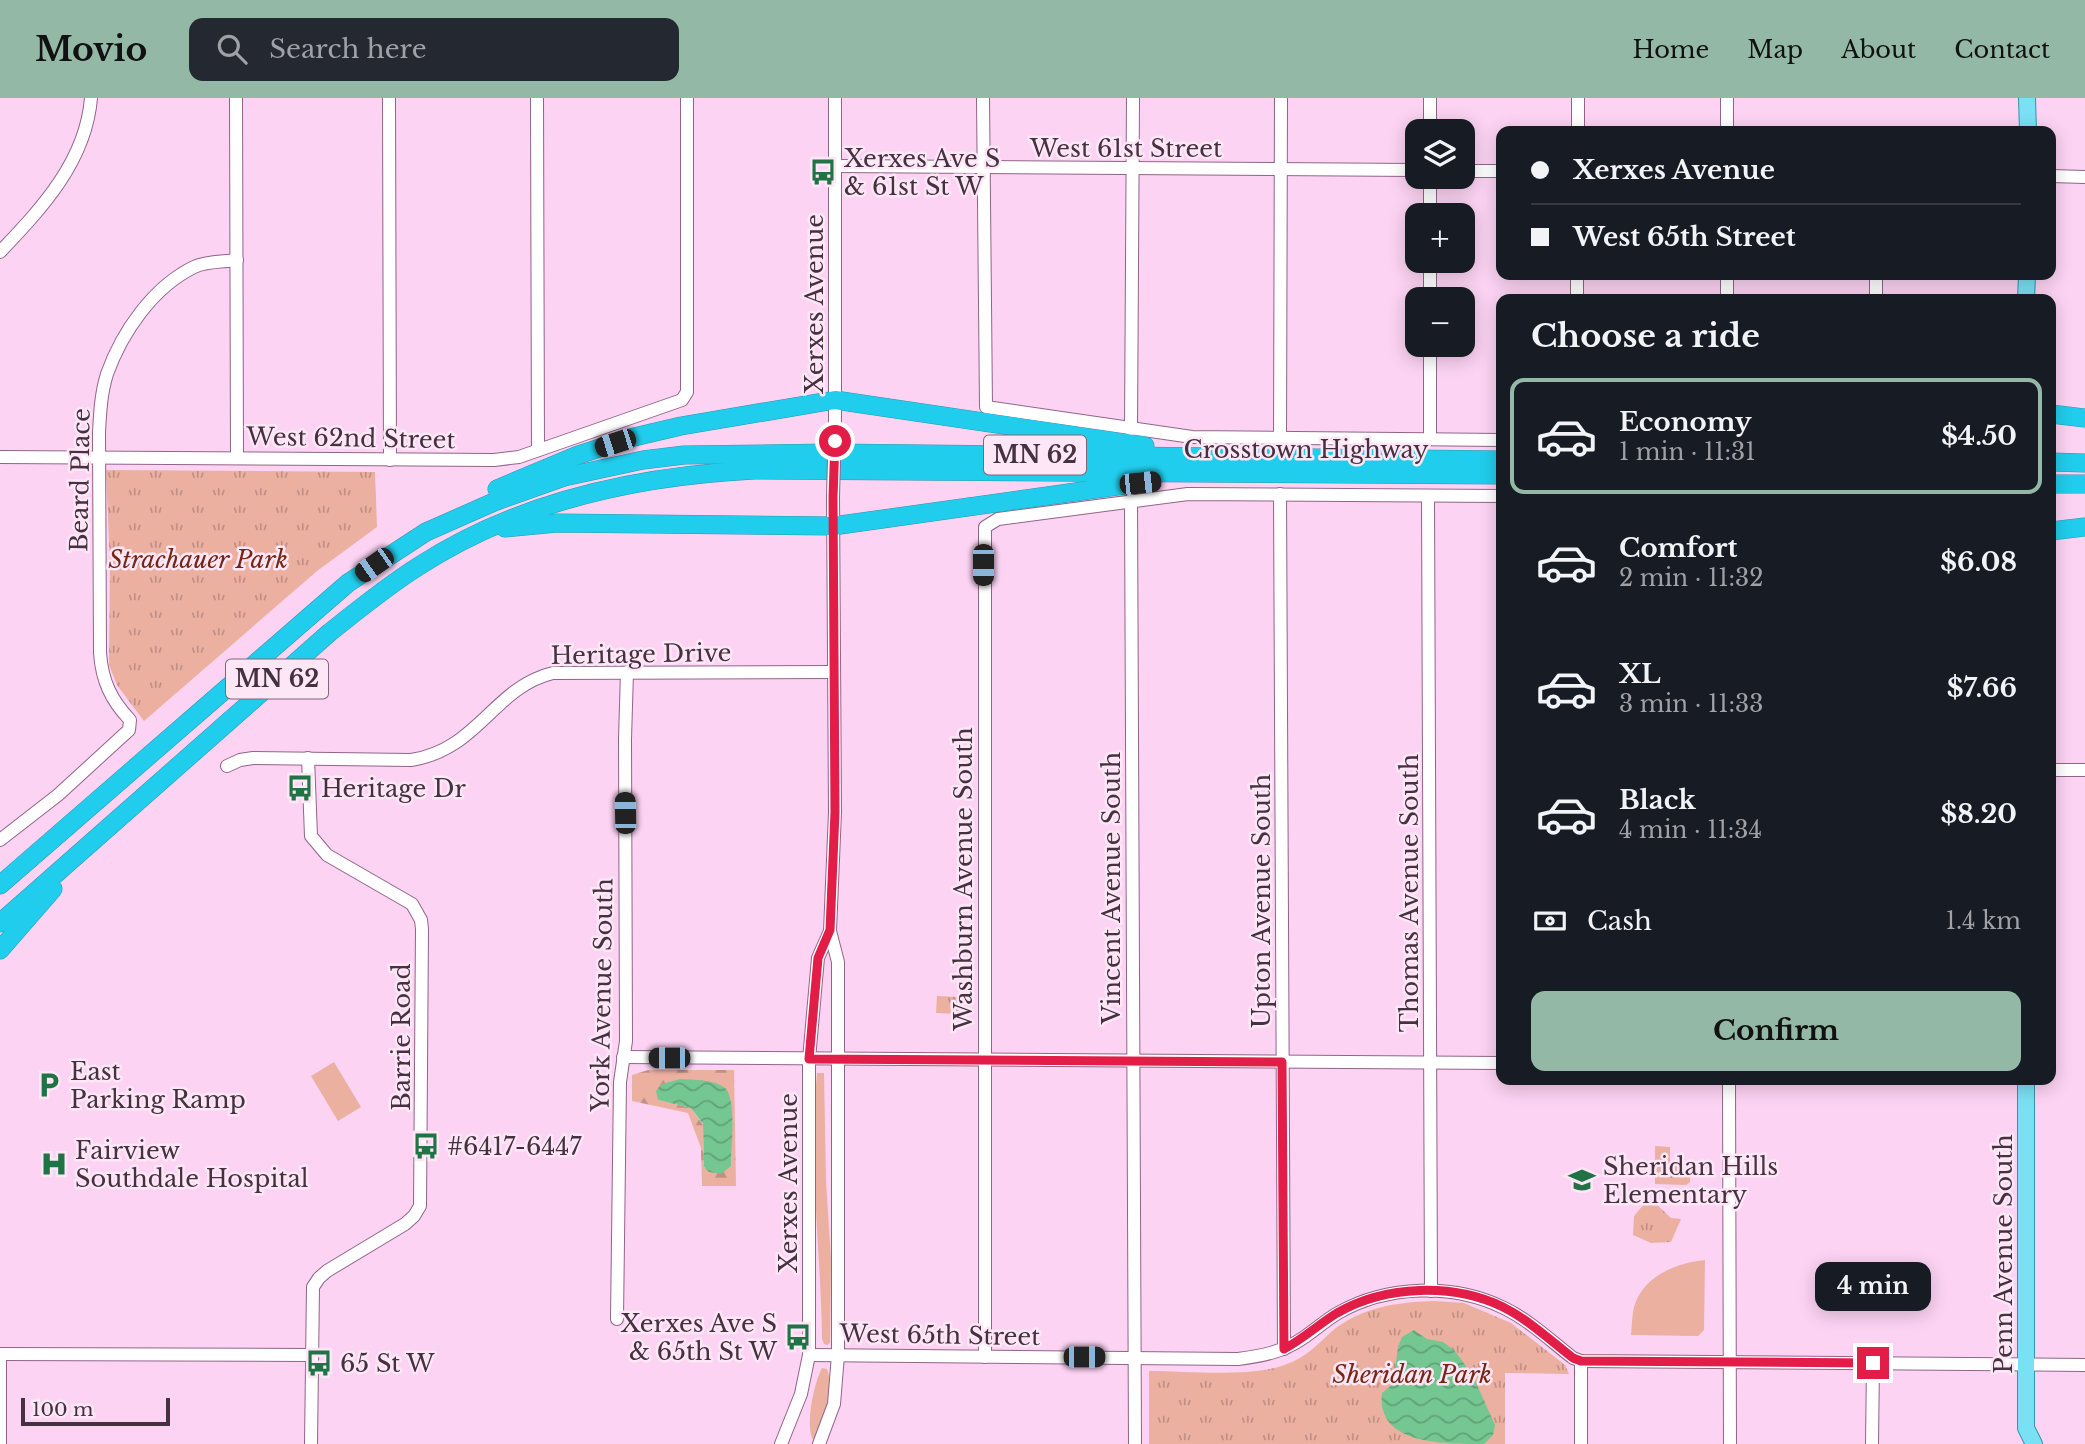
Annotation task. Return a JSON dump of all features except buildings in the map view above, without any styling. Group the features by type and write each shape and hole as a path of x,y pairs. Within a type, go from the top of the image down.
{"highway":[{"path":"426,532 488,493 578,455 634,437 681,426 835,400 1101,441 1238,466"},
{"path":"2056,415 2085,418"},
{"name":"Crosstown Highway","path":"0,885 348,583 426,532 494,502 564,477 642,460 684,455 831,453 1496,475"},
{"name":"Crosstown Highway","path":"0,923 372,598 420,565 488,530 566,499 657,478 705,472 1496,460"},
{"path":"2056,462 2085,463"},
{"path":"488,530 557,523 833,526 1238,466"},
{"path":"2056,484 2085,484"},
{"path":"2056,531 2085,527"},
{"path":"0,950 83,851"},
{"path":"0,873 36,854"}],"main road":[{"path":"2027,98 2028,126"},
{"name":"Penn Avenue South","path":"2026,1085 2026,1364 2023,1436 2034,1444"}],"street":[{"path":"0,251 25,225 74,159 84,135 91,98"},
{"path":"236,98 237,457"},
{"path":"389,98 390,460"},
{"path":"537,98 538,450"},
{"name":"West 62nd Street","path":"0,457 494,460 519,457 682,400 687,393 687,98"},
{"name":"Xerxes Avenue","path":"835,98 835,812 830,930 838,962 838,1355"},
{"path":"983,98 986,407 1192,437 1496,440"},
{"path":"1131,429 1132,98"},
{"path":"1280,438 1281,98"},
{"path":"1430,98 1430,119"},
{"path":"1578,98 1578,126"},
{"path":"1727,98 1727,126"},
{"name":"West 61st Street","path":"835,166 1405,170"},
{"path":"1475,171 1496,171"},
{"path":"2056,176 2085,177"},
{"name":"Beard Place","path":"0,840 58,795 129,730 130,720 117,706 102,672 99,458 101,404 107,376 118,348 133,323 172,281 196,266 237,260"},
{"path":"1430,357 1430,439"},
{"path":"1131,500 1188,494 1496,496"},
{"name":"Upton Avenue South","path":"1279,494 1284,1349"},
{"name":"Thomas Avenue South","path":"1428,496 1431,1290"},
{"name":"Washburn Avenue South","path":"985,1357 985,527 998,519 1131,500"},
{"name":"Vincent Avenue South","path":"1131,500 1135,1444"},
{"name":"Heritage Drive","path":"227,766 253,758 411,760 428,757 460,741 515,691 539,676 567,672 834,672"},
{"name":"York Avenue South","path":"617,1319 620,1082 626,1041 627,672"},
{"name":"Barrie Road","path":"308,758 311,836 327,855 412,904 421,920 422,929 421,1206 405,1224 318,1278 313,1287 312,1444"},
{"path":"2056,770 2085,770"},
{"name":"Xerxes Avenue","path":"809,1355 809,1059 818,958 830,930"},
{"path":"623,1057 1496,1063"},
{"path":"1729,1085 1730,1444"},
{"name":"West 65th Street","path":"809,1355 1238,1359 1262,1356 1284,1349 1337,1314 1362,1302 1396,1293 1431,1290 1476,1296 1503,1307 1581,1361"},
{"path":"0,1444 0,1355 312,1355"},
{"path":"781,1444 801,1394 809,1355"},
{"path":"819,1444 834,1404 838,1355"},
{"path":"1581,1444 1581,1361 2085,1365"},
{"path":"1872,1444 1873,1363"}],"green space":[{"name":"Strachauer Park","path":"106,470 375,472 377,527 317,571 144,721 117,685 109,665 110,566"},
{"path":"937,996 958,997 958,1014 936,1013"},
{"path":"334,1062 361,1107 338,1121 311,1076"},
{"path":"648,1070 734,1070 736,1186 702,1186 701,1148 688,1113 632,1101 632,1075","holes":["730,1096 731,1166 704,1168 703,1125 691,1108 658,1100"]},
{"path":"817,1073 824,1073 831,1259 830,1343 827,1345 822,1339 814,1172"},
{"path":"1655,1146 1670,1147 1670,1166 1683,1167 1690,1175 1690,1182 1686,1185 1655,1184"},
{"path":"1645,1203 1655,1203 1671,1218 1681,1219 1671,1242 1651,1243 1633,1235 1634,1216"},
{"path":"1705,1260 1704,1330 1698,1336 1631,1335 1634,1307 1645,1287 1672,1268"},
{"name":"Sheridan Park","path":"1435,1301 1464,1303 1511,1323 1565,1365 1569,1374 1505,1373 1505,1444 1149,1444 1149,1371 1238,1372 1273,1368 1300,1358 1342,1324 1366,1312 1393,1305"},
{"path":"822,1368 827,1369 829,1377 829,1396 825,1416 814,1442 810,1416 813,1394"}],"water":[{"path":"680,1079 715,1083 725,1088 729,1094 732,1113 731,1166 721,1174 709,1172 704,1167 703,1124 691,1108 658,1100 656,1091 662,1084"},
{"path":"1414,1330 1427,1339 1443,1342 1455,1351 1473,1376 1495,1425 1493,1435 1484,1444 1415,1438 1400,1432 1389,1422 1383,1410 1382,1393 1393,1384 1402,1337"}],"place":[{"name":"Xerxes Ave S & 61st St W","path":"823,172"},
{"name":"Heritage Dr","path":"300,788"},
{"name":"East Parking Ramp","path":"49,1085"},
{"name":"#6417-6447","path":"426,1146"},
{"name":"Fairview Southdale Hospital","path":"54,1164"},
{"name":"Sheridan Hills Elementary","path":"1582,1180"},
{"name":"Xerxes Ave S & 65th St W","path":"798,1337"},
{"name":"65 St W","path":"319,1363"}],"route":[{"path":"835,441 835,812 830,930 818,958 809,1059 1282,1062 1284,1349 1337,1314 1362,1302 1396,1293 1431,1290 1476,1296 1503,1307 1581,1361 1873,1363"}]}
